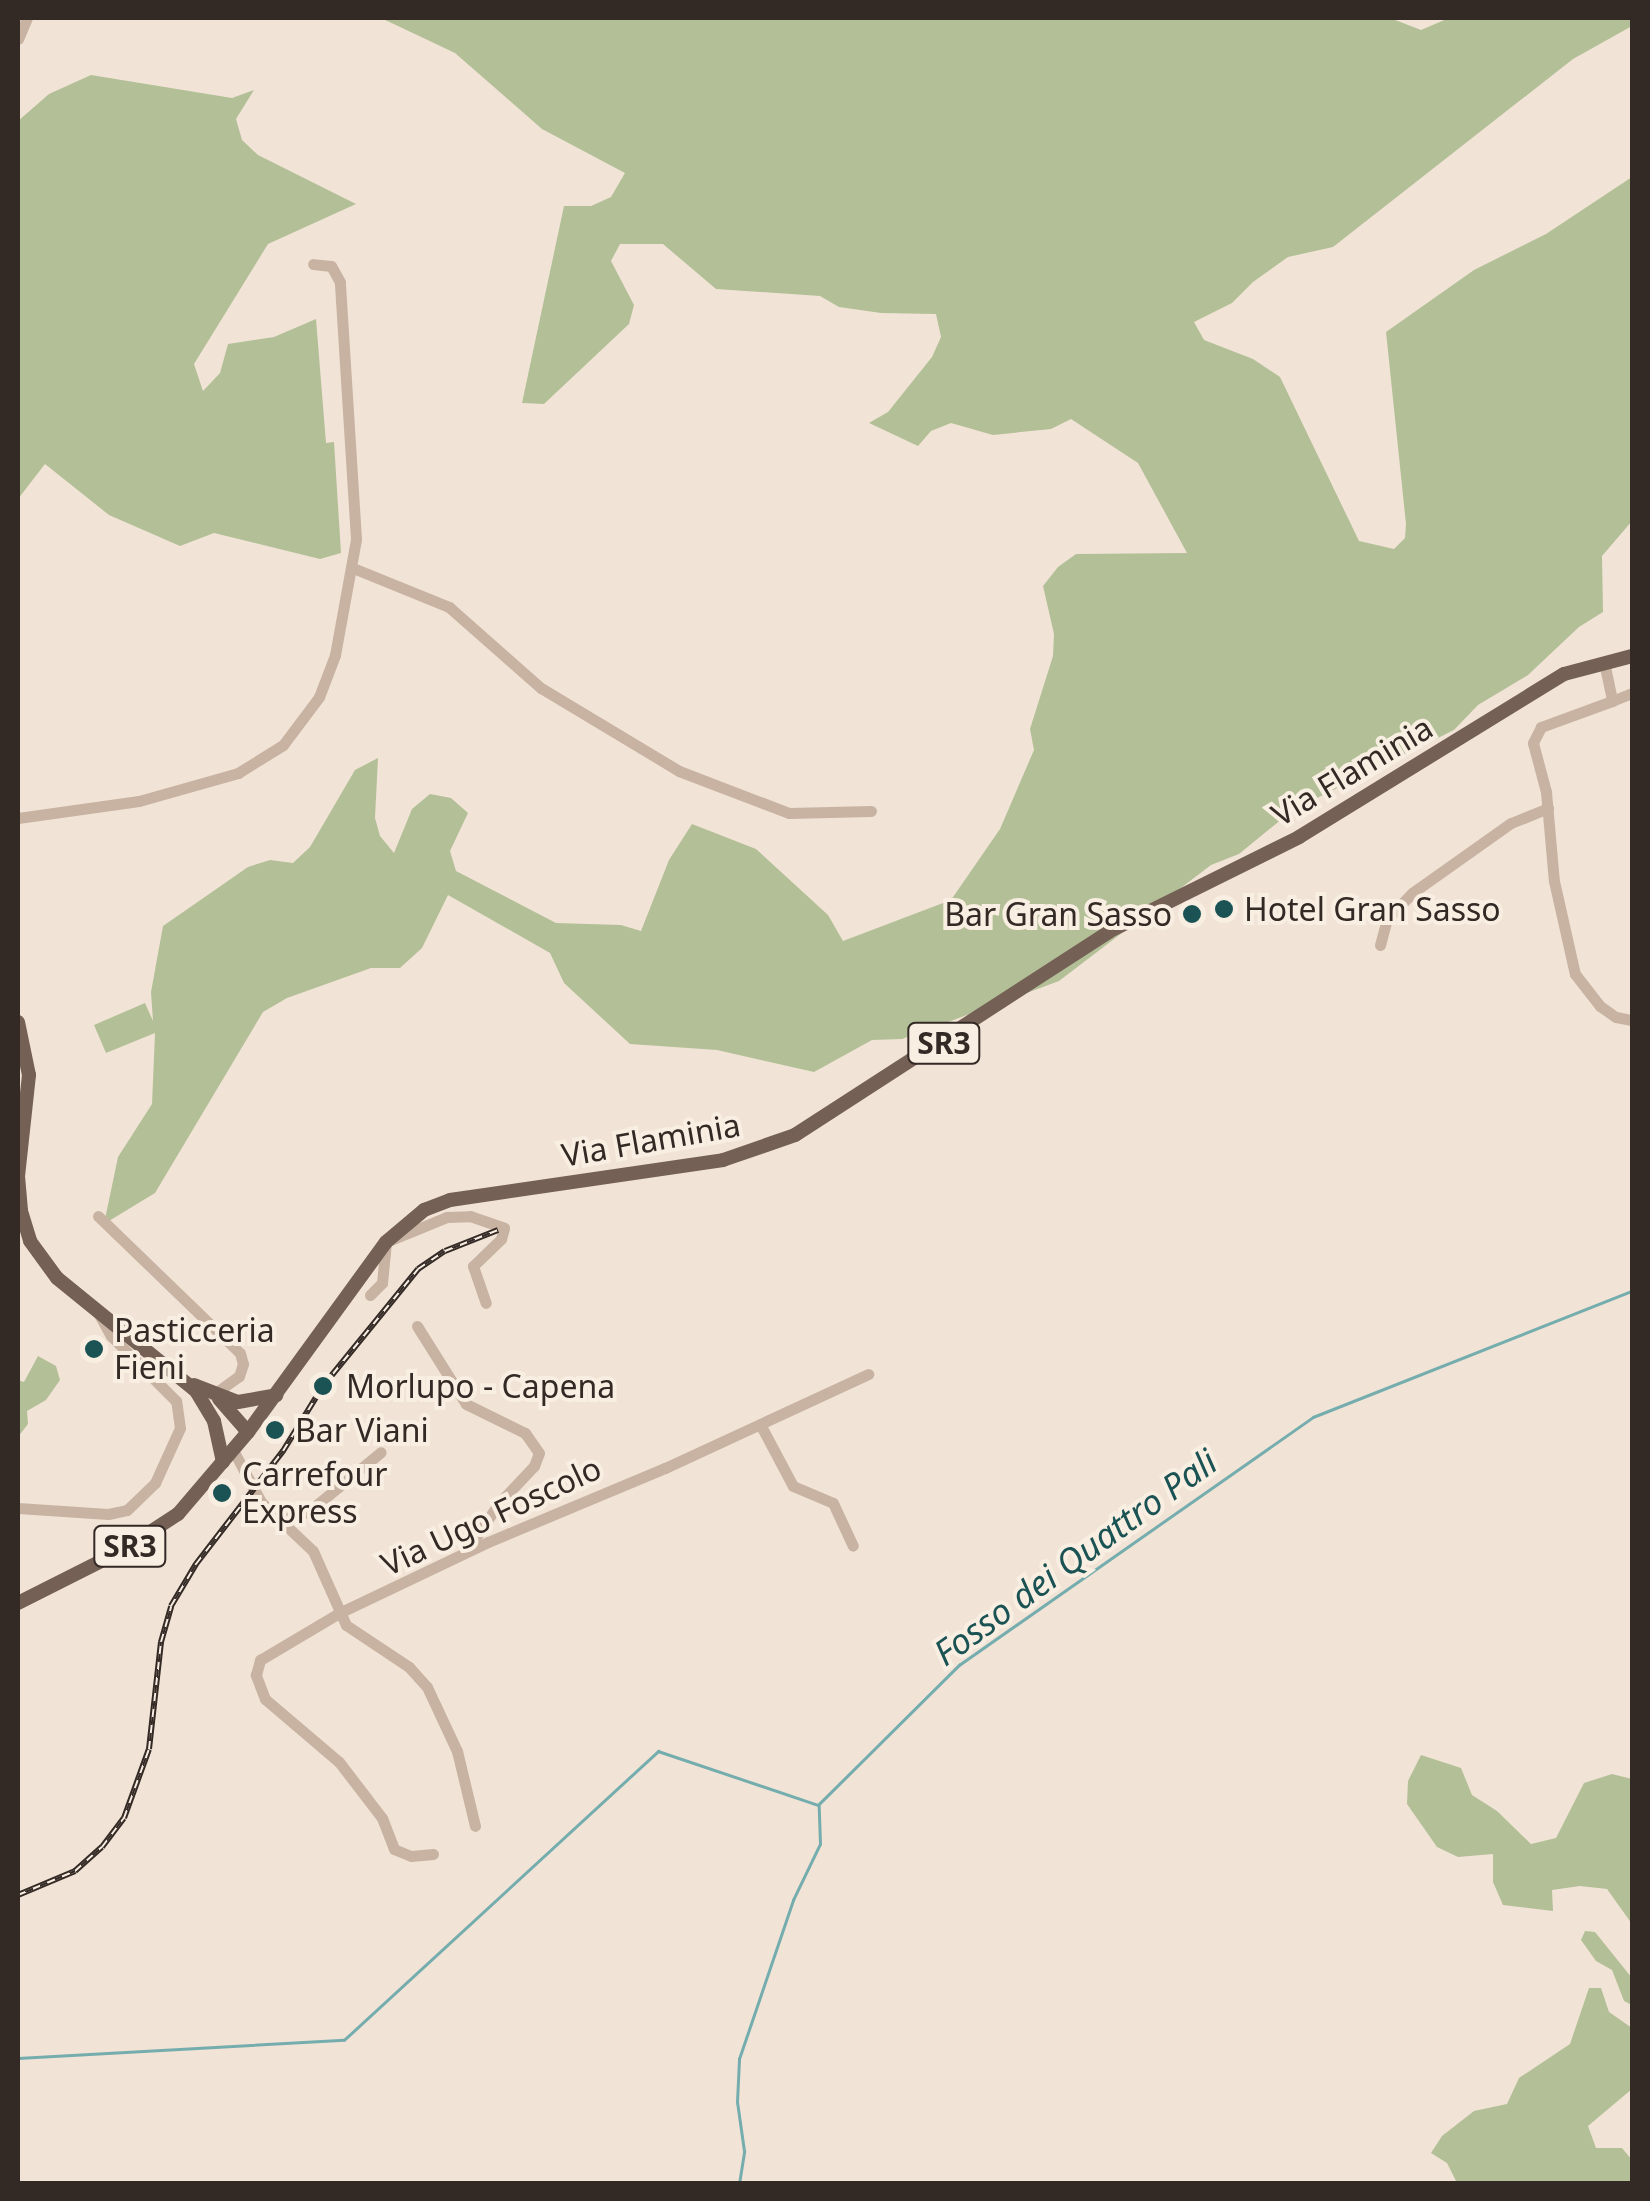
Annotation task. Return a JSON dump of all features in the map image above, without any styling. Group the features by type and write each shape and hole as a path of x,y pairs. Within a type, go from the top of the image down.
{"main road":[{"name":"Via Flaminia","path":"18,1603 160,1528 248,1432 386,1242 408,1220 445,1201 699,1165 749,1153 795,1135 949,1039 1096,940 1299,838 1548,683 1632,656"},
{"path":"18,1022 29,1075 18,1176 22,1236 52,1274 248,1432"},
{"path":"210,1401 238,1402 276,1395"},
{"path":"210,1401 228,1456"}],"street":[{"path":"18,39 27,18"},
{"path":"18,818 156,796 238,773 273,754 308,715 325,686 354,568 356,532 340,282 331,266 313,264"},
{"path":"354,568 448,607 541,688 679,772 788,813 871,812"},
{"path":"1604,662 1612,700"},
{"path":"1632,693 1535,731 1533,744 1548,808 1556,894 1577,978 1600,1006 1616,1017 1632,1020"},
{"path":"1380,945 1386,920 1412,893 1511,823 1548,808"},
{"path":"98,1216 240,1352 243,1364 239,1376 210,1401"},
{"path":"370,1295 382,1283 386,1242 458,1216 500,1223 504,1236 474,1263 474,1279 486,1303"},
{"path":"18,1508 108,1514 127,1510 155,1482 180,1428 176,1401 109,1333 98,1311"},
{"path":"417,1326 466,1404 522,1431 538,1452 534,1466 499,1503 465,1553"},
{"name":"Via Ugo Foscolo","path":"433,1854 411,1856 395,1850 382,1818 355,1781 314,1737 271,1706 258,1684 255,1668 260,1660 339,1613 465,1553 665,1468 868,1374"},
{"path":"760,1424 793,1486 833,1503 853,1546"},
{"path":"280,1520 308,1512 382,1452"},
{"path":"228,1456 254,1492 313,1551 339,1613 356,1634 409,1667 427,1687 458,1751 475,1826"}],"green space":[{"path":"381,18 1390,18 1421,30 1449,18 1632,18 1632,26 1573,59 1333,247 1288,257 1232,303 1194,322 1204,340 1253,359 1280,377 1359,541 1394,549 1405,538 1406,524 1386,332 1474,270 1546,234 1632,177 1632,521 1602,556 1603,612 1579,627 1528,675 1478,705 1454,730 1293,810 1239,854 1211,865 1059,981 902,1039 872,1040 814,1072 717,1050 630,1044 564,983 550,953 448,895 422,948 400,968 371,968 287,998 263,1012 155,1193 104,1224 118,1157 152,1104 155,1033 106,1053 94,1025 145,1003 153,1021 151,992 163,926 248,867 270,860 293,863 310,847 355,770 378,758 375,818 380,836 394,853 412,809 430,794 451,798 468,813 450,851 456,871 556,923 621,925 641,931 669,860 692,824 756,849 828,915 843,941 951,900 1000,829 1034,750 1030,729 1053,656 1054,634 1043,586 1058,567 1076,554 1187,553 1138,463 1071,419 1051,429 993,435 951,423 931,431 918,446 869,423 888,412 932,357 941,337 936,314 881,313 839,307 820,296 716,289 663,244 620,244 611,261 634,305 629,324 544,404 522,403 564,206 591,206 611,197 625,173 542,129 455,53"},
{"path":"91,75 232,98 254,90 236,119 242,140 258,155 356,204 268,244 194,364 203,391 220,373 228,344 274,337 316,319 326,443 334,442 341,553 320,559 214,533 180,546 109,515 45,464 18,499 18,121 49,94"},
{"path":"38,1356 56,1366 60,1380 46,1400 27,1411 28,1424 18,1437 18,1380 24,1382"},
{"path":"1421,1755 1461,1768 1472,1795 1497,1811 1531,1844 1556,1838 1584,1783 1612,1774 1632,1779 1632,1924 1607,1889 1580,1886 1552,1890 1553,1911 1503,1905 1493,1882 1493,1854 1458,1857 1437,1847 1407,1804 1408,1781"},
{"path":"1585,1931 1595,1932 1632,1978 1632,2005 1624,2001 1612,1970 1596,1961 1581,1940"},
{"path":"1589,1988 1601,1988 1609,2012 1632,2028 1632,2089 1588,2126 1596,2148 1622,2148 1632,2160 1632,2183 1457,2183 1447,2163 1431,2153 1442,2136 1474,2111 1507,2104 1519,2078 1570,2044"}],"waterway":[{"name":"Fosso dei Quattro Pali","path":"18,2058 344,2040 658,1751 818,1805 959,1665 1313,1417 1632,1291"},
{"path":"739,2184 744,2151 737,2102 739,2059 793,1900 820,1844 819,1806"}],"railway":[{"path":"18,1895 75,1871 102,1847 124,1818 149,1749 161,1642 171,1606 196,1564 283,1451 323,1386 418,1269 445,1251 498,1230"}],"place":[{"name":"Hotel Gran Sasso","path":"1224,909"},
{"name":"Bar Gran Sasso","path":"1192,914"},
{"name":"Pasticceria Fieni","path":"94,1349"},
{"name":"Morlupo - Capena","path":"323,1386"},
{"name":"Bar Viani","path":"275,1430"},
{"name":"Carrefour Express","path":"222,1493"}]}
